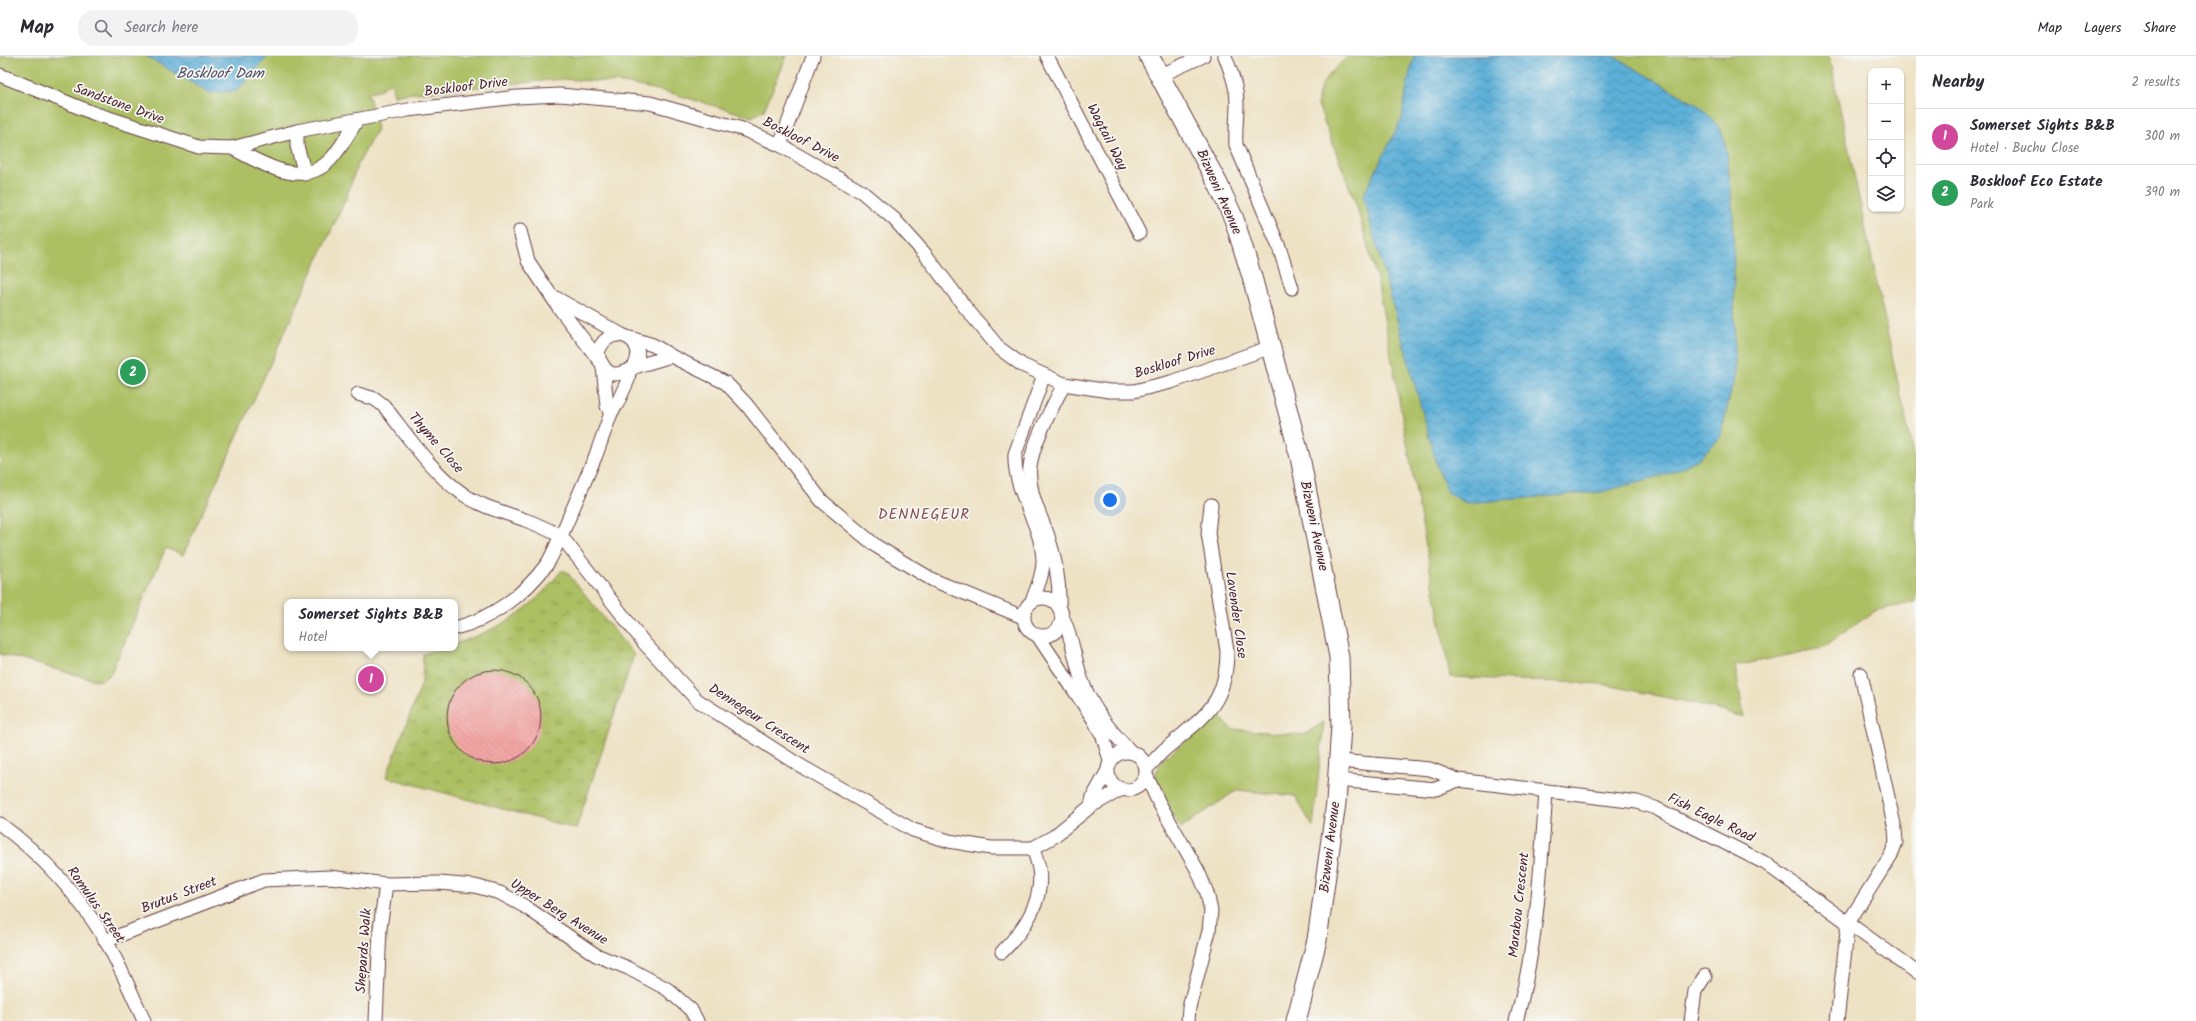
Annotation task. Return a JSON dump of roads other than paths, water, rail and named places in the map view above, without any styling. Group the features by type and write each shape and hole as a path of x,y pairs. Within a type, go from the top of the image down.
{"street":[{"path":"780,145 813,56"},
{"name":"Wagtail Way","path":"1047,56 1139,233"},
{"name":"Bizweni Avenue","path":"1148,56 1218,184 1234,219 1271,347 1300,457 1339,657 1341,696 1338,780 1317,940 1296,1021"},
{"path":"1159,76 1203,56"},
{"path":"1226,56 1235,85 1237,105 1235,130 1236,145 1279,247 1292,288"},
{"name":"Sandstone Drive","path":"0,75 93,113 164,138 199,147 232,148"},
{"name":"Boskloof Drive","path":"232,148 297,131 408,110 517,97 560,95 650,103 742,129 780,145 862,192 894,219 925,254 965,307 999,348 1022,364 1064,384 1109,392 1134,391 1171,382 1271,347"},
{"path":"232,148 270,167 296,174 314,172 331,159 357,120"},
{"path":"297,131 297,146 305,174"},
{"path":"520,231 525,256 560,309 601,363 615,374 671,356"},
{"path":"458,627 492,614 521,594 547,563 561,536 596,455 611,413 618,404 631,370 638,360 636,345 626,337 552,296"},
{"path":"611,413 607,406 598,352 601,345 610,337 626,337 653,345 671,356 726,383 746,404 822,501 876,546 933,580 1023,617"},
{"path":"1032,601 1041,574 1043,562 1041,543 1019,485 1015,454 1044,375"},
{"path":"1038,636 1044,636 1055,631 1059,626 1060,586 1048,536 1033,497 1029,478 1030,465 1043,428 1064,384"},
{"name":"Thyme Close","path":"358,394 375,399 384,406 434,468 464,495 487,507 526,520 561,536"},
{"path":"1027,421 1043,428"},
{"path":"1015,463 1030,465"},
{"name":"Lavender Close","path":"1146,772 1162,752 1203,718 1220,694 1227,671 1227,651 1208,533 1211,505"},
{"name":"Dennegeur Crescent","path":"561,536 646,644 698,700 799,765 913,830 949,841 992,848 1032,848 1053,837 1091,806 1128,789"},
{"path":"1159,803 1112,783 1103,737 1094,720 1038,636 1027,628 1023,617 1024,610 1032,601 1038,598 1050,600 1060,611 1068,626 1082,680 1088,692 1108,726 1144,763 1146,772 1159,803 1198,871 1207,892 1211,911 1209,931 1189,1008 1188,1021"},
{"path":"1837,1021 1848,923 1891,854 1896,842 1895,829 1861,674"},
{"path":"1109,766 1119,753 1162,752"},
{"name":"Fish Eagle Road","path":"1339,761 1430,769 1458,780 1637,802 1655,808 1765,863 1916,972"},
{"name":"Dennegeur Crescent","path":"1091,806 1093,797 1109,766"},
{"path":"1128,789 1144,780 1146,772"},
{"name":"Fish Eagle Road","path":"1338,780 1436,789 1458,780"},
{"name":"Marabou Crescent","path":"1516,1021 1524,995 1532,944 1546,791"},
{"name":"Romulus Street","path":"0,824 24,842 57,875 105,941 144,1021"},
{"path":"1002,952 1018,936 1032,909 1039,885 1039,869 1032,848"},
{"name":"Upper Berg Avenue","path":"264,880 330,877 386,884 439,883 475,886 500,894 524,906 596,955 628,968 667,989 687,1005 698,1021"},
{"name":"Brutus Street","path":"105,941 264,880"},
{"name":"Shepards Walk","path":"376,1021 380,929 386,884"},
{"path":"1691,1021 1695,992 1704,976"}],"water":[{"name":"Boskloof Dam","path":"146,56 268,56 237,91 209,93"},
{"path":"1414,56 1613,56 1701,107 1721,130 1727,153 1733,212 1735,374 1720,438 1698,459 1674,472 1602,492 1466,503 1448,493 1438,469 1363,196 1402,118 1408,80"}],"place":[{"name":"Boskloof Eco Estate","path":"133,372"},
{"name":"Somerset Sights B&B","path":"371,679"}],"district":[{"name":"DENNEGEUR","path":"924,515"}]}
